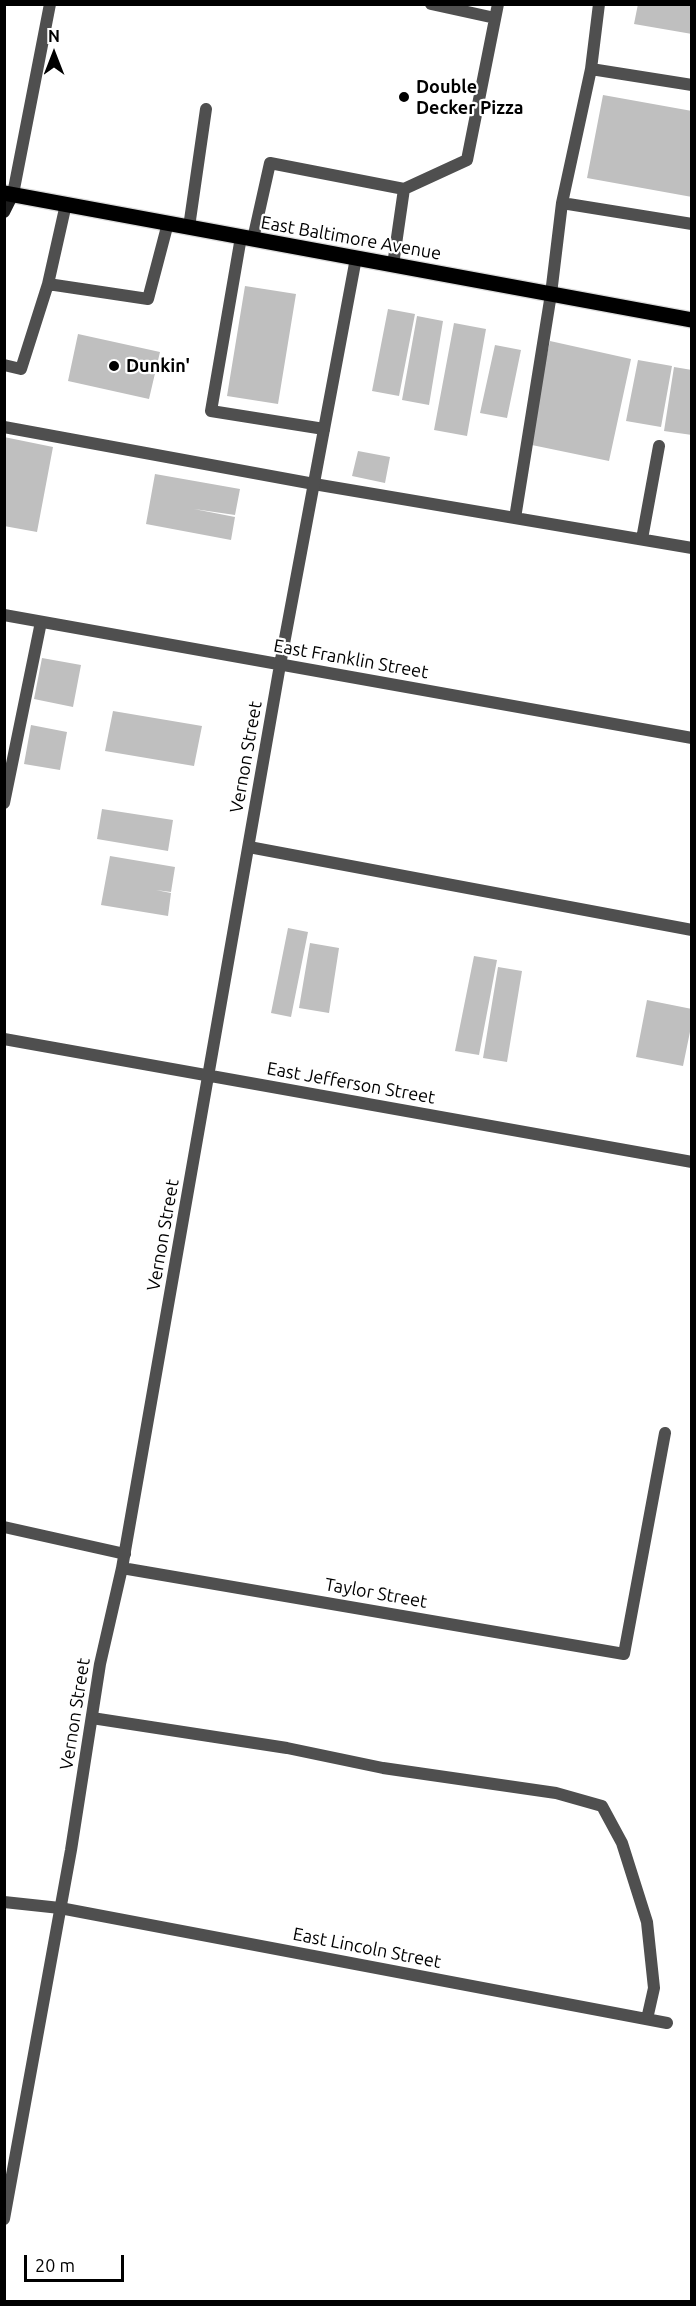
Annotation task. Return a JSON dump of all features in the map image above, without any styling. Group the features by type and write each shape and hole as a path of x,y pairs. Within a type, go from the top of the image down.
{"main road":[{"name":"East Baltimore Avenue","path":"9,194 692,320"}],"street":[{"path":"4,212 50,4"},
{"path":"431,4 495,18"},
{"path":"324,429 211,411 247,238 270,163 405,189 467,160 498,4"},
{"path":"515,518 551,294 562,203 591,69 599,4"},
{"path":"591,69 692,85"},
{"path":"189,227 206,109"},
{"path":"393,265 405,189"},
{"path":"562,203 692,224"},
{"path":"4,365 21,369 48,284 66,204"},
{"path":"48,284 148,299 168,223"},
{"name":"Vernon Street","path":"4,2219 60,1908 100,1664 125,1554 280,664 356,258"},
{"path":"4,427 314,484 692,548"},
{"path":"642,539 659,446"},
{"name":"East Franklin Street","path":"4,615 692,738"},
{"path":"4,803 41,622"},
{"path":"249,847 692,930"},
{"name":"East Jefferson Street","path":"4,1039 692,1162"},
{"name":"Taylor Street","path":"122,1568 624,1654 665,1433"},
{"path":"4,1527 125,1554"},
{"path":"92,1718 287,1748 383,1768 556,1793 602,1806 622,1843 647,1922 654,1988 647,2019"},
{"name":"East Lincoln Street","path":"4,1902 60,1908 668,2022"}],"building":[{"path":"638,4 692,4 692,34 634,24"},
{"path":"603,95 692,111 692,197 587,178"},
{"path":"245,286 296,294 278,404 227,396"},
{"path":"388,309 415,314 399,396 372,391"},
{"path":"417,316 443,321 429,405 402,400"},
{"path":"454,323 486,329 467,436 434,430"},
{"name":"Dunkin'","path":"78,334 160,352 149,399 68,381"},
{"path":"550,341 631,359 609,461 527,444"},
{"path":"495,345 521,350 507,418 480,413"},
{"path":"638,360 672,366 661,427 626,421"},
{"path":"674,367 692,370 692,435 664,431"},
{"path":"4,437 53,447 37,532 4,526"},
{"path":"358,451 390,457 385,483 352,476"},
{"path":"155,474 240,489 235,515 194,509 235,517 231,540 146,524"},
{"path":"42,658 81,665 73,707 34,699"},
{"path":"113,711 202,726 194,766 105,751"},
{"path":"31,725 67,732 60,770 24,764"},
{"path":"102,809 173,820 168,851 97,839"},
{"path":"110,856 175,867 171,892 156,890 171,893 168,916 101,905"},
{"path":"288,928 308,932 291,1017 271,1013"},
{"path":"310,943 339,948 329,1013 299,1008"},
{"path":"474,956 497,960 479,1055 455,1051"},
{"path":"498,967 522,971 507,1062 483,1058"},
{"path":"647,1000 692,1009 692,1022 683,1066 636,1057"}],"place":[{"name":"Double Decker Pizza","path":"404,97"},
{"name":"Dunkin'","path":"114,366"}]}
